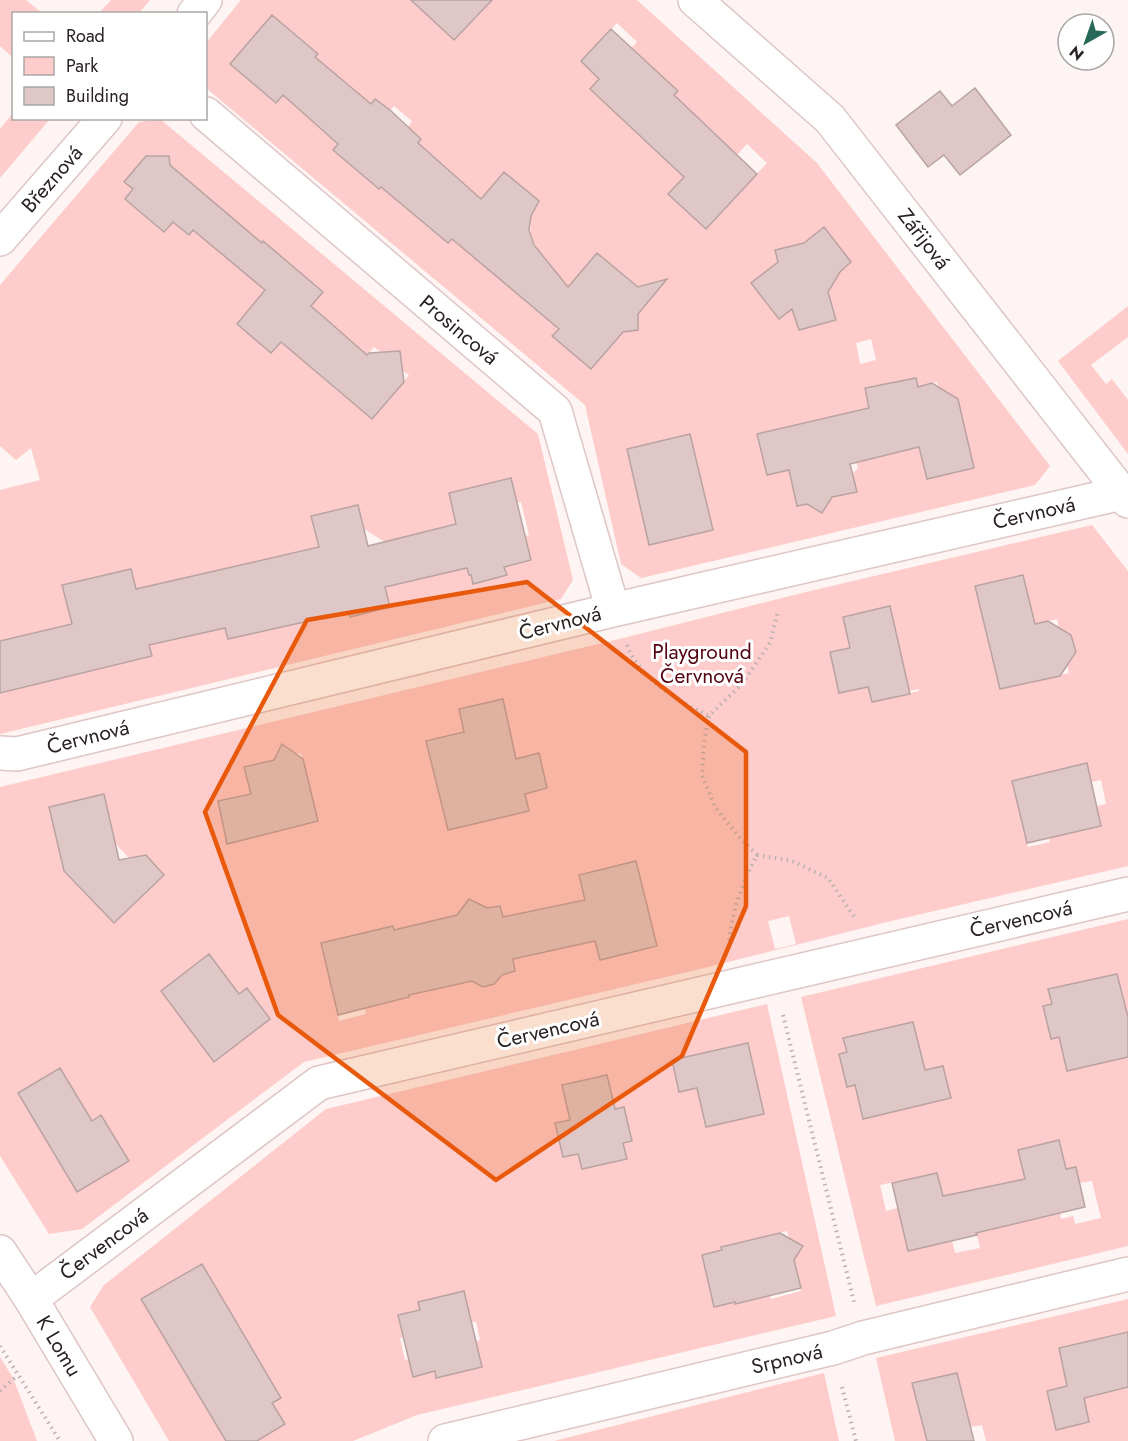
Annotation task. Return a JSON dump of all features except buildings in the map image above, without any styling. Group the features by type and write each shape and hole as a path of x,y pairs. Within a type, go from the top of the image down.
{"street":[{"path":"196,12 205,0"},
{"name":"Zářijová","path":"695,0 830,119 1125,497"},
{"name":"Prosincová","path":"207,115 555,411 613,610"},
{"name":"Březnová","path":"0,239 103,120"},
{"name":"Červnová","path":"0,753 17,754 613,610 1125,497"},
{"name":"Červencová","path":"31,1299 319,1083 1128,894"},
{"name":"K Lomu","path":"0,1251 116,1441"},
{"name":"Srpnová","path":"445,1441 1128,1274"}],"path":[{"path":"775,573 778,613 770,643 742,684 709,716 704,742 702,775 715,807 757,855 792,861 828,878 859,924 872,954"},
{"path":"613,610 631,656 652,680 681,702 709,716"},
{"path":"736,986 729,951 730,930 746,874 757,855"},
{"path":"773,977 848,1343 856,1441"},
{"path":"0,1346 60,1441"},
{"path":"0,1391 18,1375"}],"highlighted area":[{"path":"527,582 746,752 746,906 682,1056 496,1180 278,1015 205,812 307,620"}],"green space":[{"path":"0,0 26,0 41,12 12,12 12,57 0,46"},
{"path":"111,0 150,0 140,12 100,12"},
{"path":"241,0 411,0 454,40 483,9 478,0 637,0 817,163 1050,466 1035,485 641,578 621,564 585,405 207,89 207,42","holes":["272,15 317,54 315,57 331,71 298,109 283,95 275,103 230,64","617,23 637,42 631,48 642,138 590,89 599,79 581,61","394,106 412,121 408,127 421,139 378,189 333,150 342,139","719,138 737,155 747,144 767,163 706,229 668,194","481,199 531,216 532,238 543,257 514,291 452,239 448,243 430,227","824,227 851,262 831,279 828,291 836,320 799,330 775,250 804,243","571,315 623,332 591,369 552,336","871,339 876,360 860,364 856,343","915,378 918,387 937,382 940,396 957,399 974,468 927,479 919,447 898,452 881,385","824,419 854,455 858,468 852,474 856,492 832,497 827,505 815,508 807,504 797,506 789,470 767,475 757,434","690,434 713,530 649,545 627,449"]},
{"path":"12,114 12,120 49,120 0,178 0,129"},
{"path":"161,120 538,434 573,580 561,599 0,734 0,693 40,683 0,641 0,490 40,480 31,448 16,460 0,446 0,285 139,122","holes":["124,182 215,204 189,235 173,222 125,199 133,189","374,347 381,352 392,351 401,359 402,370 409,375 372,419 314,370 367,355","511,478 517,503 521,502 529,535 525,536 504,567 506,575 473,584 449,493","358,505 364,529 385,542 409,536 419,579 385,587 390,607 350,617 345,597 331,600 311,516","280,556 287,626 228,639 225,628 203,632 191,576","131,569 152,656 83,672 62,586"]},
{"path":"1128,306 1128,337 1091,365 1106,384 1112,379 1128,400 1128,454 1058,361"},
{"name":"Playground Červnová","path":"1092,525 1128,571 1128,866 304,1062 82,1229 49,1234 0,1156 0,787","holes":["1022,575 1035,624 1057,619 1059,628 1071,635 1075,652 1067,664 1069,673 1000,689 975,586","843,617 909,691 919,689 919,691 872,702 868,687 830,652 850,648","503,699 516,759 539,753 547,788 525,794 529,811 448,830 426,741 464,732 460,709","290,750 297,754 301,753 318,821 227,843 218,801 251,794 245,767 274,760","1087,763 1091,782 1101,780 1106,804 1097,806 1101,825 1049,838 1050,842 1028,847 1012,781","104,794 115,843 129,858 146,855 164,875 64,871 49,807","636,861 657,946 600,960 579,875","500,906 515,971 502,975 494,984 483,987 472,981 459,984 444,919","789,916 796,944 775,949 768,921","392,926 409,997 365,1008 366,1014 339,1021 321,943","247,988 270,1019 215,1062 161,991 239,994","60,1068 92,1121 101,1116 78,1192 18,1093"]},
{"path":"1128,919 1128,1017 1117,974 1048,989 1052,1004 1043,1006 1052,1039 1059,1037 1128,1057 1128,1246 876,1306 801,997","holes":["913,1022 925,1070 943,1066 951,1098 855,1085 847,1087 839,1054 847,1052 844,1038","1059,1140 1066,1169 1076,1167 1079,1183 1092,1181 1101,1218 1075,1224 1073,1216 1061,1219 1060,1213 1025,1179 1018,1150","937,1173 943,1196 966,1191 980,1248 955,1253 952,1241 909,1251 898,1208 886,1211 880,1185"]},
{"path":"767,1004 836,1316 417,1415 353,1441 257,1441 285,1424 272,1403 281,1397 201,1264 141,1299 226,1441 169,1441 90,1307 104,1285 326,1109","holes":["747,1043 764,1114 697,1088 679,1092 672,1060","562,1086 615,1109 624,1107 632,1140 623,1143 626,1159 583,1169 578,1154 555,1124 570,1120","787,1231 789,1238 795,1242 798,1253 794,1260 801,1291 771,1299 770,1295 714,1307 702,1255 722,1250 722,1247","464,1291 472,1322 476,1322 480,1340 476,1342 481,1367 436,1377 435,1371 413,1376 409,1359 405,1360 400,1338 403,1337 399,1315 420,1310 419,1302"]},
{"path":"1128,1299 1128,1338 1126,1332 1059,1348 1067,1386 1047,1391 1056,1430 1089,1422 1084,1398 1128,1387 1128,1441 986,1441 982,1425 970,1427 957,1373 913,1383 927,1440 939,1441 895,1441 876,1358"},
{"path":"0,1357 13,1378 37,1441 0,1441"},
{"path":"824,1373 839,1441 554,1441"}]}
